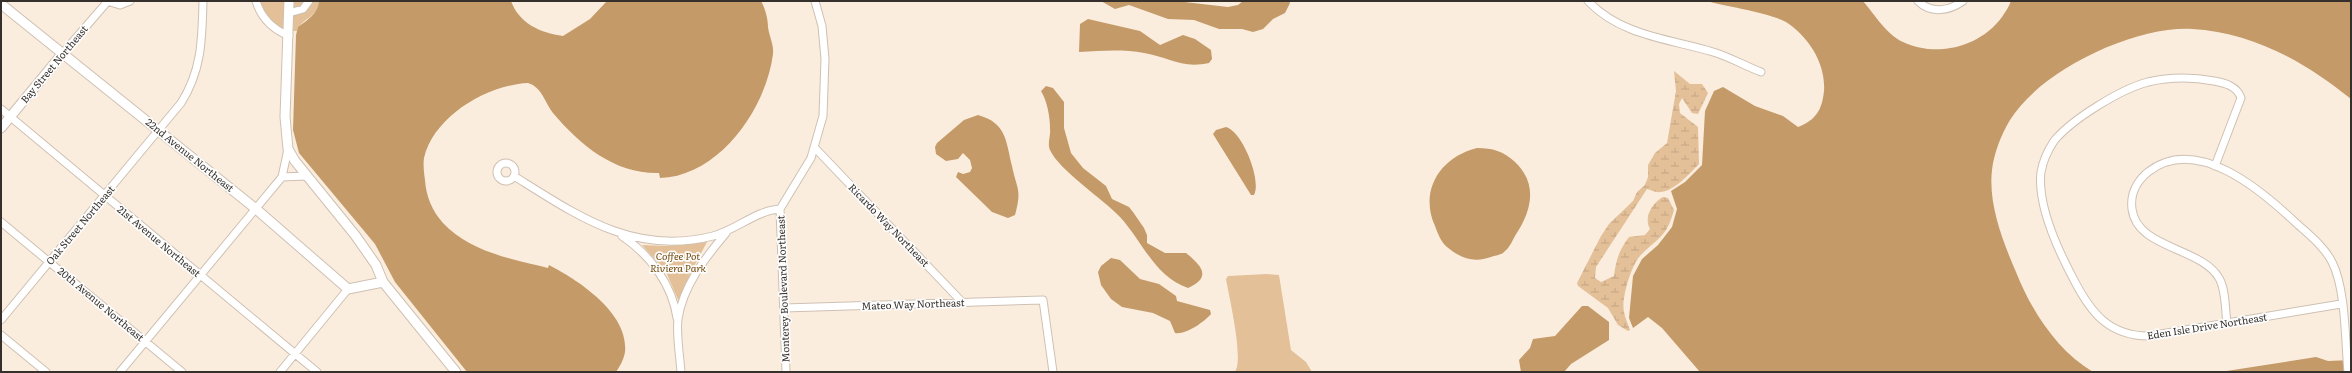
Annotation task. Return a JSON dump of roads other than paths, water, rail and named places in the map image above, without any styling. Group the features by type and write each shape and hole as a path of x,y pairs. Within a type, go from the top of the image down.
{"street":[{"path":"108,1 120,5 130,1"},
{"name":"Bay Street Northeast","path":"1,128 108,1"},
{"name":"Oak Street Northeast","path":"1,320 159,130 191,88 197,72 201,45 203,1"},
{"path":"256,1 258,10 269,24 288,36"},
{"path":"120,372 282,177 288,149 284,117 289,1"},
{"path":"289,13 302,9 309,1"},
{"name":"Monterey Boulevard Northeast","path":"786,372 780,209 811,158 815,148 822,116 826,76 822,26 815,1"},
{"path":"1588,1 1609,19 1627,28 1731,57 1761,72"},
{"path":"1918,1 1934,10 1951,8 1962,2"},
{"name":"22nd Avenue Northeast","path":"1,4 256,209 348,289"},
{"name":"Eden Isle Drive Northeast","path":"2215,166 2240,103 2239,93 2231,86 2222,83 2186,78 2147,83 2131,88 2077,120 2062,133 2048,152 2041,172 2041,185 2045,207 2057,245 2067,267 2093,311 2110,327 2129,334 2149,336 2342,304"},
{"name":"21st Avenue Northeast","path":"1,109 317,372"},
{"name":"Ricardo Way Northeast","path":"815,148 963,303"},
{"path":"288,149 307,176 367,251 383,282 456,372"},
{"path":"2227,322 2221,284 2214,272 2202,263 2148,234 2135,219 2132,209 2133,192 2140,179 2162,164 2183,160 2215,166 2232,172 2253,185 2320,246 2334,267 2340,285 2348,372"},
{"path":"282,177 307,176"},
{"path":"514,176 574,212 616,232 636,238 665,242 706,238 726,233 768,211 780,209"},
{"name":"20th Avenue Northeast","path":"1,222 182,372"},
{"path":"616,232 642,252 655,266 666,284 676,308 678,320 680,372"},
{"path":"678,320 698,268 726,233"},
{"path":"280,372 348,289 383,282"},
{"name":"Mateo Way Northeast","path":"784,308 1043,300 1053,372"},
{"path":"1,335 46,372"}],"park label":[{"name":"Coffee Pot Riviera Park","path":"678,262"}]}
